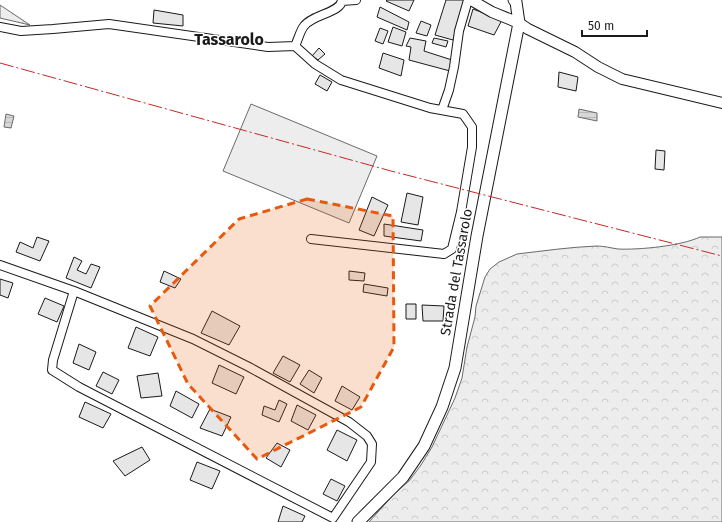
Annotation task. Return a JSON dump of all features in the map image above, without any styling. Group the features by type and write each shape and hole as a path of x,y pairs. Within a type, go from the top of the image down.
{"main road":[{"name":"Strada del Tassarolo","path":"358,522 403,477 424,446 442,407 455,368 477,236 519,23 513,1"}],"street":[{"path":"295,46 304,26 313,18 338,8 342,4 342,1 356,0"},
{"path":"442,110 453,72 458,31 468,0"},
{"path":"471,0 492,12 519,23 575,52 598,67 622,79 722,103"},
{"path":"0,27 20,31 53,30 110,24 268,47 295,46 315,64 341,80 430,108 464,114 472,128 472,147 461,212 452,249 444,254 311,239"},
{"path":"0,265 74,291 207,346 249,366 349,422 367,436 372,444 371,462 331,520 79,388 52,370 53,360 74,291"}],"highlighted area":[{"path":"307,199 393,216 394,347 361,407 257,459 188,384 150,306 239,219"}],"green space":[{"path":"0,5 30,25 0,18"},
{"path":"251,104 377,156 349,223 223,171"},
{"path":"700,237 722,237 722,522 369,522 394,494 409,481 432,447 455,398 462,378 476,306 485,277 490,269 499,262 517,254 597,246 618,249 648,248 682,243"}],"shaded area":[{"path":"579,109 597,113 597,121 578,117"},
{"path":"6,114 14,116 11,128 4,127"}],"building":[{"path":"414,0 409,11 386,1"},
{"path":"446,0 465,0 453,40 435,35"},
{"path":"380,7 409,22 407,30 377,17"},
{"path":"473,9 502,20 494,35 468,26"},
{"path":"154,10 183,15 183,26 153,23"},
{"path":"421,21 431,25 427,36 416,33"},
{"path":"393,27 406,32 402,46 388,42"},
{"path":"380,28 388,31 383,44 375,41"},
{"path":"410,38 426,41 424,51 452,60 450,71 409,60 411,47 406,46"},
{"path":"434,38 448,41 446,47 432,43"},
{"path":"319,48 325,54 318,60 312,56"},
{"path":"383,53 404,60 401,76 379,68"},
{"path":"559,72 578,77 576,91 558,87"},
{"path":"320,75 332,82 327,91 315,84"},
{"path":"656,150 665,151 664,170 655,169"},
{"path":"407,193 423,197 418,225 401,222"},
{"path":"372,197 388,205 374,236 359,230"},
{"path":"384,224 423,230 421,241 384,236"},
{"path":"37,237 49,241 40,261 16,252 20,242 33,248"},
{"path":"74,257 82,261 77,270 86,274 91,264 100,267 91,288 66,278"},
{"path":"164,271 181,279 175,288 160,282"},
{"path":"349,271 365,273 364,281 349,280"},
{"path":"0,279 13,283 8,298 0,295"},
{"path":"364,284 388,288 387,296 363,292"},
{"path":"45,298 64,306 57,322 38,314"},
{"path":"406,304 416,304 416,319 406,319"},
{"path":"422,305 444,306 443,321 423,321"},
{"path":"212,311 240,326 229,345 201,333"},
{"path":"136,327 158,337 150,356 128,348"},
{"path":"79,344 96,352 89,370 73,363"},
{"path":"283,356 300,365 290,382 273,373"},
{"path":"219,365 244,377 236,394 212,383"},
{"path":"309,370 322,378 314,393 300,384"},
{"path":"103,372 119,380 112,394 96,386"},
{"path":"158,373 162,396 141,398 137,376"},
{"path":"342,386 360,397 352,410 335,401"},
{"path":"176,391 199,404 192,418 170,406"},
{"path":"279,400 287,404 279,422 262,415 264,406 275,410"},
{"path":"85,402 111,414 103,428 79,417"},
{"path":"297,405 316,415 308,430 291,421"},
{"path":"210,409 231,417 222,436 200,428"},
{"path":"337,430 357,440 347,461 327,450"},
{"path":"277,443 290,450 281,467 266,458"},
{"path":"142,447 150,460 125,476 113,461"},
{"path":"197,462 220,471 212,489 190,480"},
{"path":"331,479 345,486 337,501 323,494"},
{"path":"283,506 305,516 302,522 278,522"}],"power":[{"path":"0,63 391,171 722,256"}],"district":[{"name":"Tassarolo","path":"229,39"}]}
